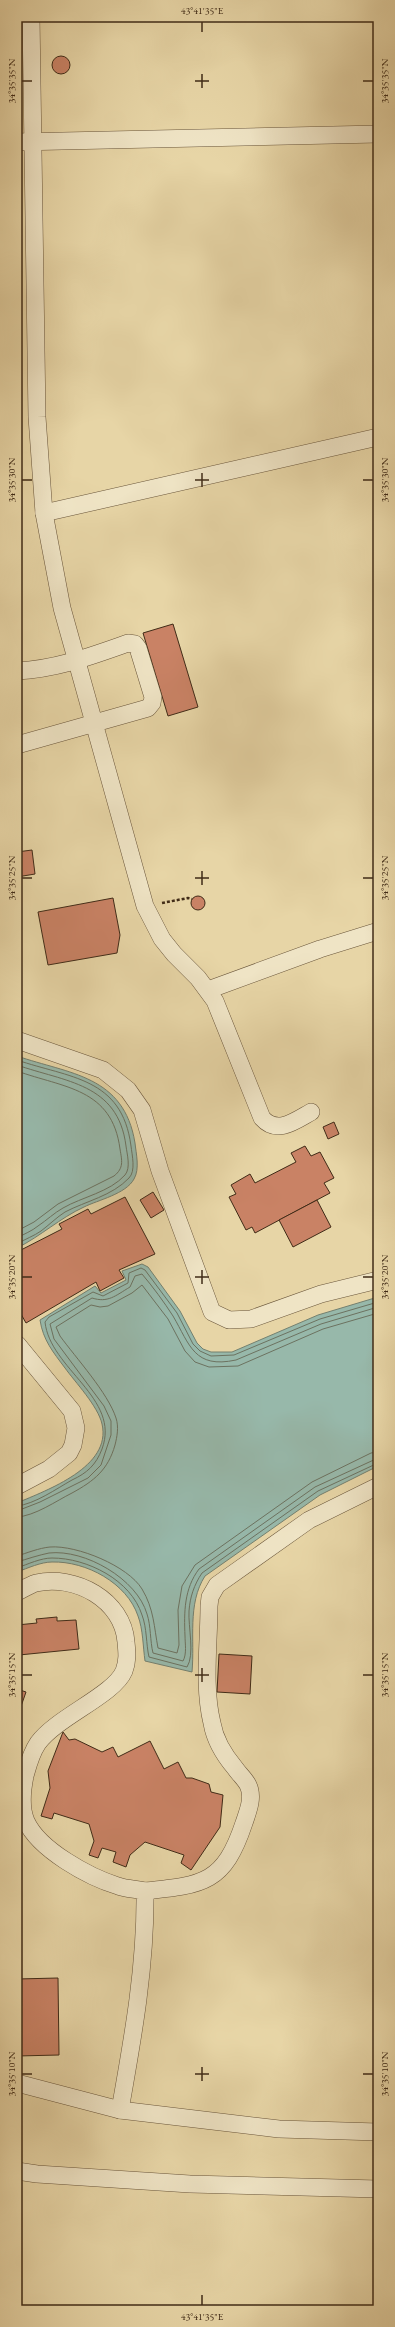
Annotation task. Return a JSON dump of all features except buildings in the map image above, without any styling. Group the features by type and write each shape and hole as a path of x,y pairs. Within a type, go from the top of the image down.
{"street":[{"path":"31,17 37,417 44,513 54,577 93,724 145,906 162,939 208,990 220,1012 262,1118 271,1126 283,1127 311,1112"},
{"path":"17,142 378,134"},
{"path":"44,513 378,437"},
{"path":"17,670 51,668 128,643 135,644 153,697 152,703 148,708 17,745"},
{"path":"208,990 320,949 378,931"},
{"path":"17,1040 98,1067 112,1076 136,1098 142,1110 160,1171 212,1312 229,1320 251,1319 321,1294 378,1280"},
{"path":"17,1344 72,1411 76,1428 73,1445 69,1453 50,1469 17,1486"},
{"path":"17,1592 36,1583 70,1583 87,1589 105,1600 119,1617 125,1633 127,1662 123,1673 115,1683 55,1726 38,1743 30,1759 23,1786 22,1807 26,1821 32,1831 54,1852 98,1879 120,1887 145,1891 195,1884 216,1874 222,1869 238,1842 249,1809 251,1794 248,1785 221,1748 212,1725 208,1703 209,1606 213,1590 217,1585 309,1520 378,1486"},
{"path":"120,2110 143,1967 146,1934 145,1891"},
{"path":"17,2083 120,2110 279,2129 378,2132"},
{"path":"17,2171 37,2174 190,2184 378,2189"}],"path":[{"path":"145,906 188,898 192,899"}],"water":[{"path":"17,1056 74,1074 107,1090 119,1103 129,1120 135,1143 137,1171 134,1179 125,1189 75,1211 17,1248"},
{"path":"142,1264 148,1267 180,1311 197,1343 203,1349 211,1352 232,1352 318,1315 378,1297 378,1466 320,1495 205,1576 199,1587 194,1610 192,1672 145,1661 141,1627 133,1604 115,1584 104,1576 78,1565 52,1562 39,1564 17,1572 17,1503 60,1484 74,1475 97,1453 102,1439 102,1424 100,1417 86,1394 49,1346 43,1334 40,1320 95,1286 101,1293 126,1280 122,1271"}]}
